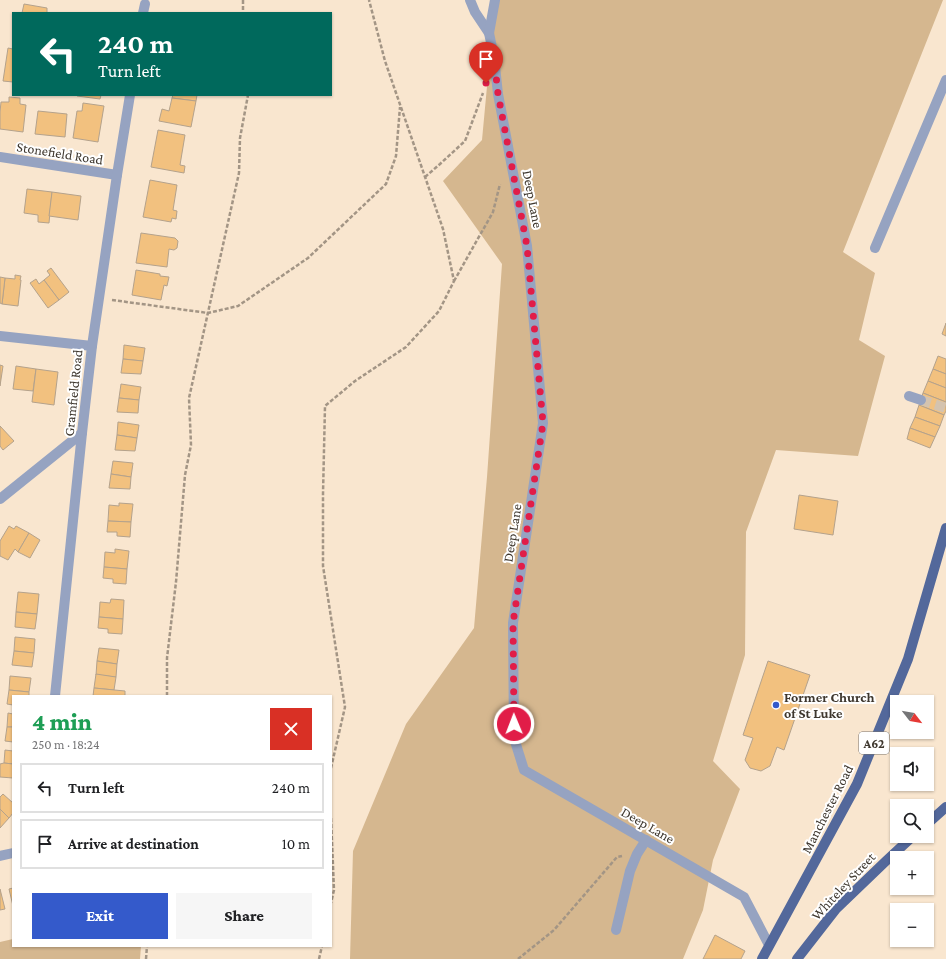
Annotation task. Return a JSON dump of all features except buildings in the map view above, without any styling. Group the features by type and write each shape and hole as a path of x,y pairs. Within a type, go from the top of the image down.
{"main road":[{"name":"Manchester Road","path":"762,959 857,784 908,659 946,528"},
{"path":"934,818 946,807"},
{"name":"Whiteley Street","path":"797,959 836,909 905,843"}],"street":[{"name":"Deep Lane","path":"470,0 475,12 489,33 494,57 498,94 527,246 543,423 513,623 514,738 524,770 744,897 769,946"},
{"path":"475,0 475,12"},
{"path":"489,33 495,0"},
{"path":"875,248 946,80"},
{"name":"Gramfield Road","path":"55,695 92,346 116,175 130,96"},
{"name":"Stonefield Road","path":"0,158 116,175"},
{"path":"0,336 92,346"},
{"path":"910,396 921,400"},
{"path":"0,499 82,433"},
{"path":"616,930 630,871 637,854 646,840"},
{"path":"0,856 12,853"}],"path":[{"path":"243,0 243,12"},
{"path":"368,0 385,61 443,229 454,281"},
{"path":"425,177 465,141 485,87"},
{"path":"167,695 167,658 176,582 185,475 190,445 189,398 239,174 240,138 248,96"},
{"path":"99,298 208,313 238,306 308,258 386,184 396,156 400,105"},
{"path":"332,764 345,707 323,566 325,406 355,381 406,347 440,311 454,281 493,212 502,180 513,172"},
{"path":"332,842 334,890 332,899"},
{"path":"518,959 554,930 617,857 637,854"},
{"path":"146,959 147,947"},
{"path":"319,959 322,947"}],"shaded area":[{"path":"493,0 943,0 843,252 875,273 859,340 885,356 858,456 776,450 746,532 745,655 713,761 740,789 713,860 703,910 683,959 350,959 353,851 406,724 474,628 487,477 502,264 443,181 482,140 493,22"},
{"path":"12,939 12,947 141,947 140,959 0,959 0,942"}],"tunnel":[{"path":"921,400 946,408"}],"place":[{"name":"Former Church of St Luke","path":"776,705"}],"route":[{"path":"486,83 494,57 498,94 527,246 543,423 513,623 514,724"}]}
